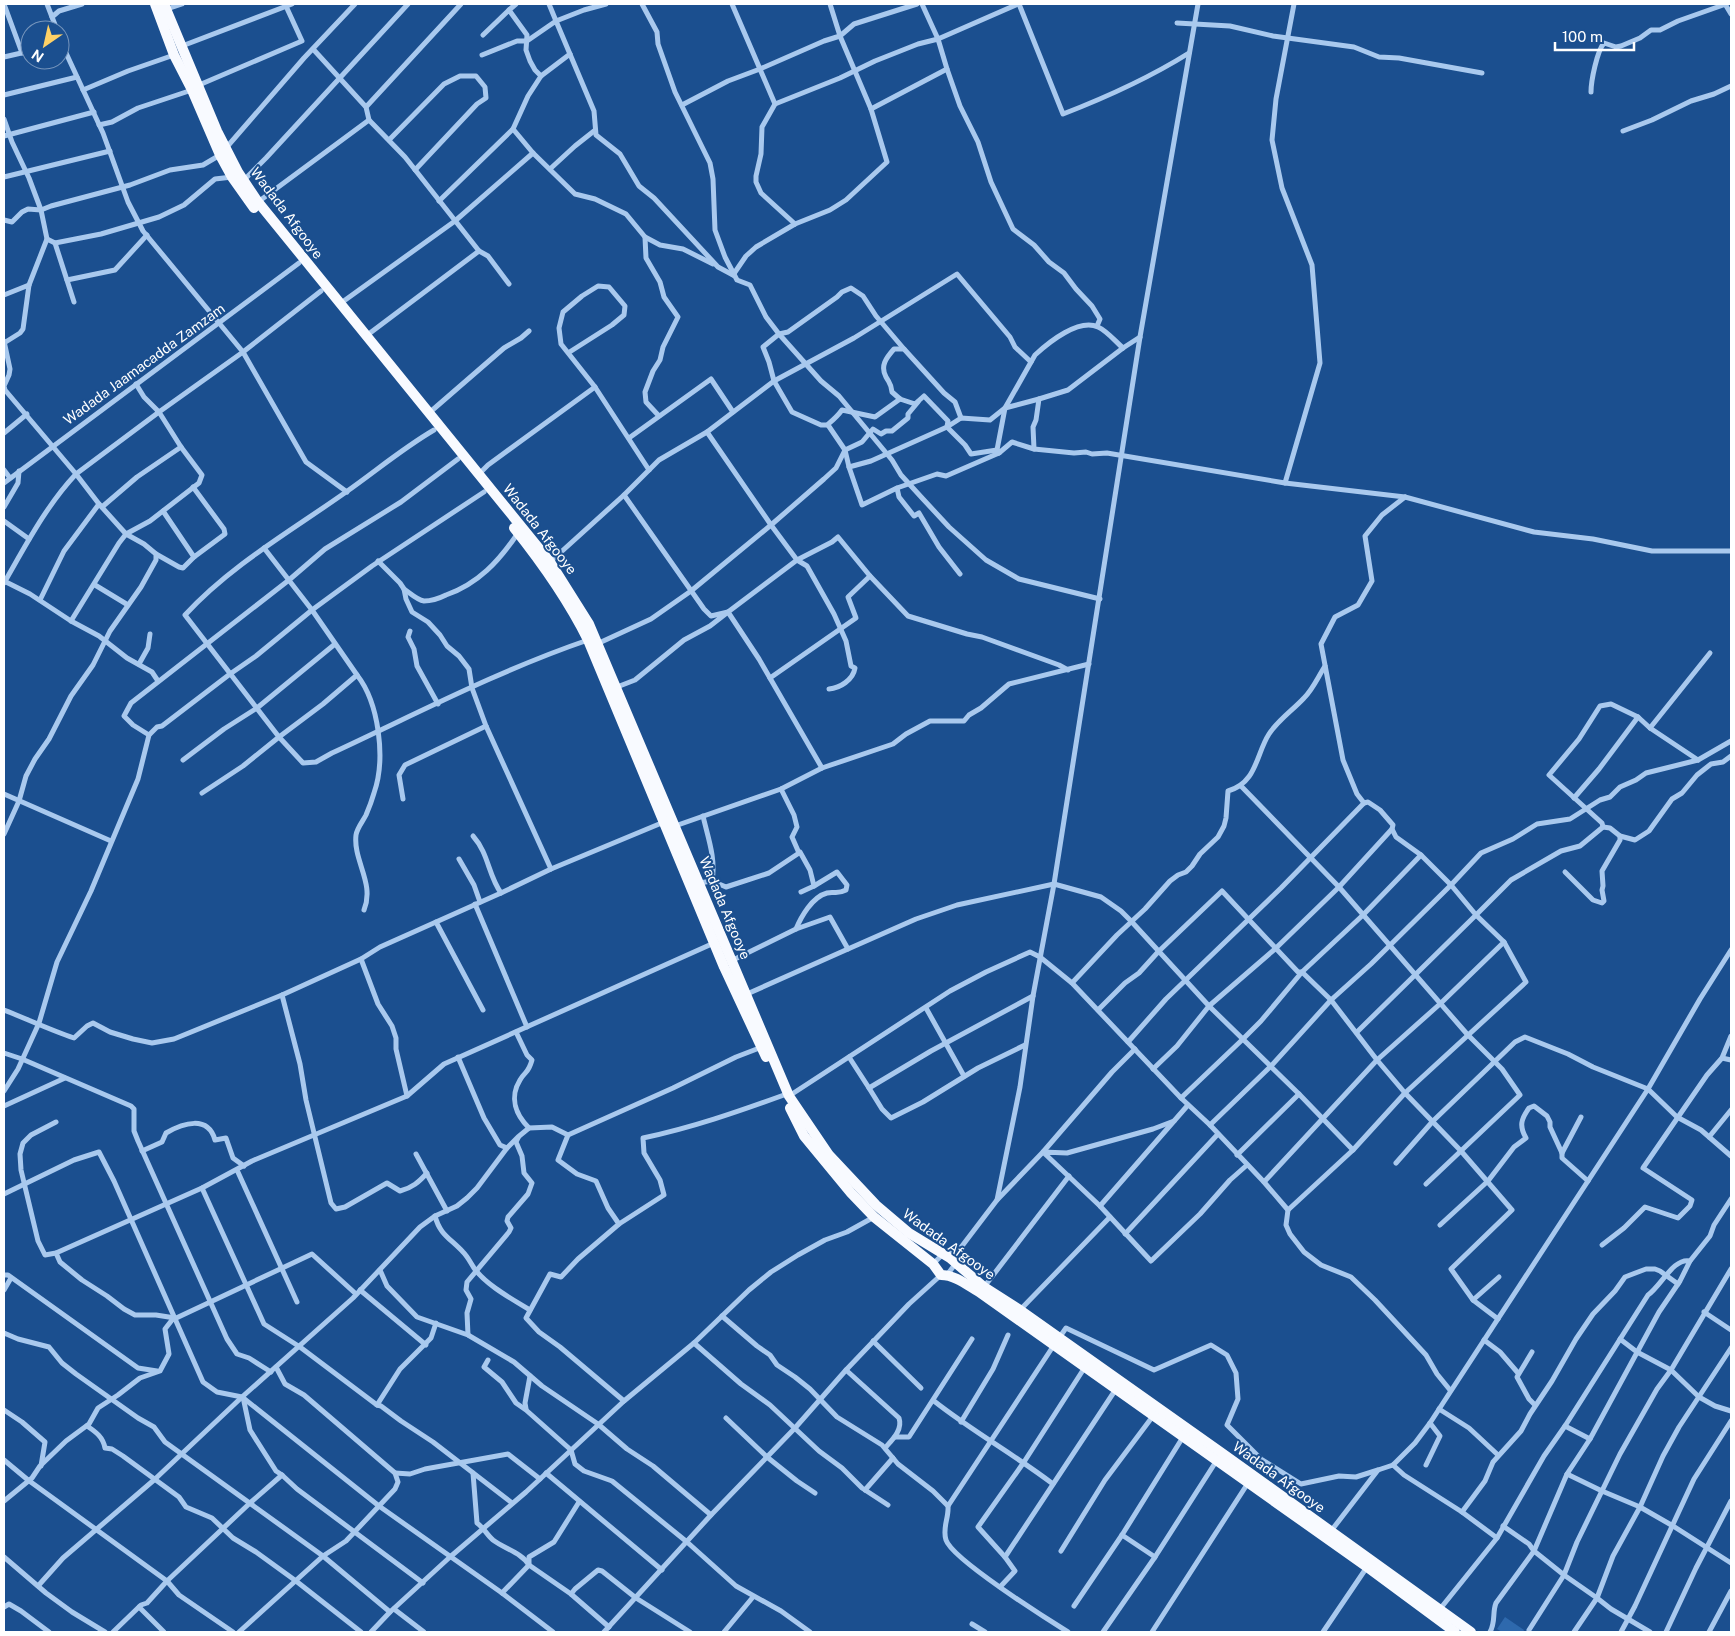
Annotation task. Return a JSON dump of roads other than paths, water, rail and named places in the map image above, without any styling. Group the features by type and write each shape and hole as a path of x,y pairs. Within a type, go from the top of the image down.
{"highway":[{"name":"Wadada Afgooye","path":"155,4 174,55 195,88"},
{"name":"Wadada Afgooye","path":"166,6 182,46 195,88 232,177 253,206 546,569 593,642 617,687 747,994 786,1096 829,1155 876,1205 909,1234 956,1262 984,1287 1020,1310 1085,1367 1368,1567 1455,1632"},
{"name":"Wadada Afgooye","path":"223,152 258,202 550,562 576,601 664,822 714,942 762,1048 804,1136 845,1186 874,1217 944,1275 959,1280 1056,1341 1331,1531 1471,1632"}],"street":[{"path":"4,4 20,48"},
{"path":"47,4 53,20"},
{"path":"52,17 59,11 82,4"},
{"path":"166,6 182,4"},
{"path":"182,46 292,4"},
{"path":"4,220 12,222 28,209 41,210 170,170 203,165 223,152 355,4"},
{"path":"244,180 408,4"},
{"path":"366,107 461,4"},
{"path":"484,35 516,4"},
{"path":"549,4 594,111 594,132 620,154 639,186 654,198 718,267"},
{"path":"482,55 517,41 527,41 556,21 606,4"},
{"path":"642,4 657,32 658,44 675,92 710,163 713,179 715,230 733,275 740,283 750,286 766,317 779,334 821,381 839,396 892,460 901,475 949,527 986,560 1019,579 1100,599"},
{"path":"732,4 775,104"},
{"path":"733,275 746,256 756,247 795,224 830,210 846,200 887,162 871,109 840,36 830,4"},
{"path":"682,105 728,81 840,36 854,24 917,4"},
{"path":"922,4 938,38 960,106 978,142 991,182 1013,229 1034,245 1049,262 1064,273 1096,312 1100,319 1097,326"},
{"path":"795,224 761,193 756,182 762,127 775,104 1018,4 1063,114 1156,73 1189,53"},
{"path":"997,1200 1020,1087 1032,996 1054,884 1123,455 1140,337 1198,4"},
{"path":"1284,484 1320,363 1312,265 1282,188 1272,140 1276,98 1294,4"},
{"path":"1591,92 1596,64 1600,49 1604,43 1616,47 1621,46 1640,38 1650,30 1660,30 1678,21 1726,4 1731,14"},
{"path":"100,125 112,122 138,108 195,88 302,42 286,5"},
{"path":"509,10 527,35 526,50 535,70 541,76"},
{"path":"1176,23 1230,26 1288,38 1354,47 1379,57 1399,58 1482,72"},
{"path":"313,49 366,107 369,120 415,170 479,251 488,256 509,284"},
{"path":"4,57 20,53"},
{"path":"439,201 513,129 528,96 541,76 570,54"},
{"path":"84,90 128,71 174,55"},
{"path":"70,62 100,125 128,202 147,235 243,352 306,462 347,492"},
{"path":"871,109 947,69"},
{"path":"389,140 444,84 460,76 476,76 485,87 486,98 477,104 415,170"},
{"path":"4,96 77,77"},
{"path":"1623,131 1652,120 1691,101 1731,86"},
{"path":"6,135 94,112"},
{"path":"4,120 6,135 26,172 41,210 48,239 29,285 23,330 4,342 10,369 4,386 126,534 179,568 182,568 225,534 224,529 193,487"},
{"path":"258,202 369,120"},
{"path":"513,129 533,154 575,194 595,199 626,214 645,237 660,245 683,249 733,275"},
{"path":"550,169 575,146 594,132"},
{"path":"4,177 110,151"},
{"path":"340,304 455,221 533,154"},
{"path":"48,239 55,243 101,234 159,217 184,205 215,179 232,177"},
{"path":"67,280 115,270 147,235"},
{"path":"645,237 646,258 660,282 664,297 678,317 663,347 660,360 653,371 645,392 646,402 659,416"},
{"path":"55,243 74,302"},
{"path":"366,336 479,251"},
{"name":"Wadada Jaamacadda Zamzam","path":"4,483 299,263"},
{"path":"550,562 624,495 659,460 707,432 774,381 881,322 957,274 1010,337 1015,347 1031,362"},
{"path":"4,295 29,285"},
{"path":"568,353 612,325 624,315 625,306 609,288 598,286 582,296 563,312 559,328 561,344 568,353 596,387 649,470"},
{"path":"900,399 875,417 842,410 837,418 821,426 792,412 774,381 763,347 779,334 788,332 837,298 842,292 851,288 862,296 881,322 944,393 955,402 961,418"},
{"path":"158,682 152,672 127,658 104,640 40,600 4,582 50,505 76,474 243,352 321,290"},
{"path":"849,468 871,461 947,427 961,418 990,420 1004,408 1031,362 1042,349 1072,329 1084,325 1097,326 1123,348"},
{"path":"429,413 504,348 529,331"},
{"path":"1004,408 1068,390 1140,337"},
{"path":"904,348 894,349 885,360 883,366 886,378 891,383 892,392 900,399 915,404 924,396"},
{"path":"629,438 711,378 733,412"},
{"path":"72,621 126,534 150,521 163,511 199,483 202,475 181,447 159,412 136,384"},
{"path":"478,474 596,387"},
{"path":"434,430 264,548 203,595 185,615 279,737 302,763 314,762 472,688 562,649 593,642 651,619 691,591 771,525 836,468 845,450 862,442 873,428 881,434 886,431 892,431 908,418 908,414 924,396"},
{"path":"924,396 948,421 947,427"},
{"path":"1034,448 1033,427 1036,420 1039,398"},
{"path":"998,451 1004,408"},
{"path":"4,433 27,414"},
{"path":"828,424 845,450 862,505 897,488 937,474 946,476 998,451 1012,442 1034,448 1074,453 1086,452 1092,454 1107,452 1284,484 1405,497 1534,532 1593,539 1652,551 1731,551"},
{"path":"947,427 971,454 998,451"},
{"path":"707,432 797,560 807,566 846,641 851,666 855,668 855,671 851,678 838,688 829,689"},
{"path":"40,600 64,551 101,505 137,477 181,447"},
{"path":"149,735 133,725 124,716 131,702 289,580 325,549 402,502 458,459"},
{"path":"4,470 10,478"},
{"path":"4,507 18,483 19,471"},
{"path":"897,488 899,497 914,516 919,513 939,547 960,574"},
{"path":"4,1090 22,1060 39,1023 57,962 91,891 138,779 149,735 157,727 162,726 256,656 312,610 378,561 484,492"},
{"path":"624,495 704,609 712,616 728,612"},
{"path":"1405,497 1382,515 1365,536 1372,581 1358,605 1335,617 1321,644 1343,760 1358,794 1364,802 1368,802 1380,810 1393,825 1392,829 1396,837 1421,855 1451,885 1476,915 1504,942 1526,982 1467,1034 1405,1093 1353,1150 1288,1210 1286,1225 1290,1234 1304,1252 1321,1265 1351,1277 1375,1300 1426,1355 1437,1374 1450,1390"},
{"path":"163,511 194,557"},
{"path":"4,521 29,539"},
{"path":"378,561 394,575 404,589 424,601 456,592 473,582 490,569 502,556 518,533"},
{"path":"617,687 635,680 684,640 710,626 797,560 838,537 870,576 908,616 982,637 1068,670"},
{"path":"264,548 312,610 366,687 370,700 378,731 378,779 366,814 356,834 356,842 367,889 368,901 364,910"},
{"path":"4,834 19,801 26,776 35,759 49,739 71,696 93,664 104,640 141,587 156,560 156,554"},
{"path":"770,678 856,618 848,597 870,576"},
{"path":"95,584 128,605"},
{"path":"404,589 412,612 428,622 440,635 446,646 459,656 468,669 472,688 486,726 551,869"},
{"path":"728,612 770,678 822,768"},
{"path":"410,631 408,637 414,649 417,666 438,704"},
{"path":"139,664 148,648 150,634"},
{"path":"182,760 224,729 257,708 336,644"},
{"path":"1650,728 1710,653"},
{"path":"675,826 781,789 822,768 893,744 906,734 930,721 964,721 1009,684 1089,664"},
{"path":"1072,983 1170,881 1186,872 1192,866 1200,854 1218,836 1226,818 1228,791 1241,786 1256,765 1269,734 1305,697 1314,686 1325,666"},
{"path":"202,793 243,766 357,675"},
{"path":"1603,827 1602,823 1549,775 1579,739 1600,706 1611,704 1638,717 1650,728 1698,760"},
{"path":"1574,798 1595,775 1638,717"},
{"path":"403,798 399,774 405,765 486,726"},
{"path":"1210,1125 1271,1066 1331,1000 1371,964 1481,853 1512,839 1537,824 1570,819 1600,800 1610,797 1620,787 1646,773 1698,760 1731,742"},
{"path":"1357,1032 1511,880 1561,851 1580,846 1603,827 1610,828 1620,836 1635,840 1648,831 1672,799 1682,792 1697,775 1711,764 1723,762 1731,756"},
{"path":"1241,786 1339,887 1467,1034 1496,1062 1520,1095 1426,1184"},
{"path":"781,789 797,827 792,837 810,870 814,886"},
{"path":"4,794 112,841"},
{"path":"1128,1042 1185,980 1311,857 1364,802"},
{"path":"702,816 713,857 712,881"},
{"path":"4,1010 74,1038 93,1023 120,1035 152,1042 174,1039 282,995 361,959 380,947 551,869 664,822"},
{"path":"1153,1069 1178,1046 1210,1006 1275,949 1339,887 1392,829"},
{"path":"473,836 486,856 496,887 501,893"},
{"path":"1565,872 1593,900 1602,903 1604,901 1602,871 1620,840 1620,836"},
{"path":"699,883 712,881 726,887 756,878 769,873 797,856 800,852"},
{"path":"1181,1098 1243,1039 1302,972 1363,915 1421,855"},
{"path":"459,858 474,885 478,903 526,1027"},
{"path":"796,929 803,914 817,899 826,893 839,894 846,890 847,884 837,872 801,892"},
{"path":"747,994 916,919 956,905 1054,884 1100,897 1121,911 1210,1006 1353,1150"},
{"path":"1098,1010 1222,892 1298,972 1302,972 1331,1000 1405,1093 1461,1151 1512,1210 1451,1269 1473,1300 1498,1319"},
{"path":"732,960 796,929 830,917 848,949"},
{"path":"436,922 483,1010"},
{"path":"56,1122 31,1134 23,1143 20,1154 21,1170 38,1241 44,1255 56,1252 131,1221 244,1166 407,1096 425,1082 437,1068 458,1057 714,942"},
{"path":"1264,1182 1377,1060 1441,1003 1504,942"},
{"path":"1068,1632 967,1563 946,1542 944,1530 949,1515 948,1506 1066,1328 1154,1370 1212,1345 1228,1355 1236,1373 1238,1399 1227,1425 1261,1459 1301,1484 1339,1476 1356,1477 1394,1465 1415,1443 1430,1423 1648,1089 1731,950"},
{"path":"624,1401 560,1347 539,1332 526,1318 550,1274 561,1277 578,1259 619,1224 664,1195 660,1180 644,1153 642,1138 702,1124 786,1096 950,991 1030,952 1040,957 1072,983 1188,1106 1210,1125 1288,1210"},
{"path":"361,959 378,1004 392,1026 407,1096"},
{"path":"282,995 300,1064 306,1100 331,1203 336,1209 345,1206 387,1183 400,1191 409,1189 421,1180 426,1173"},
{"path":"869,1088 1032,996"},
{"path":"926,1008 964,1076"},
{"path":"516,1032 527,1055 532,1060 529,1071 520,1079 515,1092 517,1114 529,1128"},
{"path":"1602,1246 1645,1207 1678,1218 1690,1206 1692,1200 1643,1168 1707,1075 1722,1058 1731,1036"},
{"path":"1396,1163 1433,1122 1515,1042 1525,1037 1648,1089 1677,1117 1701,1130 1731,1156"},
{"path":"849,1057 882,1109 891,1118 922,1102 978,1068 1025,1045"},
{"path":"619,1224 608,1208 596,1181 577,1174 558,1160 568,1136 736,1057 762,1048"},
{"path":"604,1632 795,1428 873,1341 909,1304 944,1275 956,1262 959,1250 997,1200 1044,1152 1112,1072 1135,1049"},
{"path":"4,1053 131,1106 134,1109 134,1132 234,1352 271,1372"},
{"path":"458,1057 484,1118 500,1145 507,1148"},
{"path":"1722,1058 1731,1060"},
{"path":"4,1106 64,1078"},
{"path":"1237,1154 1299,1094"},
{"path":"1100,1206 1188,1106"},
{"path":"1440,1225 1488,1181 1514,1147 1526,1138 1521,1126 1522,1121 1529,1108 1534,1106 1547,1116 1562,1153 1562,1158 1588,1181"},
{"path":"1709,1137 1731,1110"},
{"path":"1562,1153 1581,1117"},
{"path":"1044,1152 1068,1153 1153,1129 1174,1121"},
{"path":"142,1151 162,1142 166,1133 185,1125 205,1125 210,1129 215,1140 226,1138 233,1158 244,1166"},
{"path":"38,1586 63,1558 154,1480 242,1397 300,1347 315,1330 358,1292 420,1228 435,1216 447,1211 467,1198 478,1188 507,1148 518,1137 529,1128 552,1126 568,1136"},
{"path":"1125,1234 1218,1134"},
{"path":"468,1335 467,1313 471,1298 466,1286 476,1270 509,1232 511,1228 507,1221 508,1217 525,1199 532,1183 524,1173 522,1156 516,1142 518,1137"},
{"path":"4,1194 74,1160 99,1152 114,1180 203,1382 217,1392 242,1397 378,1506 502,1593 553,1632"},
{"path":"1044,1152 1100,1206 1152,1261 1200,1214 1230,1180 1247,1165"},
{"path":"416,1154 447,1211"},
{"path":"236,1170 297,1302"},
{"path":"984,1287 1069,1176"},
{"path":"202,1188 264,1324 300,1347 400,1422 433,1442 512,1503"},
{"path":"1490,1632 1494,1623 1496,1603 1534,1551 1567,1474 1590,1438 1659,1312 1678,1284 1690,1260 1710,1236 1714,1225 1731,1199"},
{"path":"435,1216 439,1229 470,1260 476,1270 486,1280 514,1301 530,1310"},
{"path":"371,1632 450,1557 546,1473 624,1401 694,1343 771,1272 818,1244 847,1232 874,1217"},
{"path":"1020,1310 1110,1217"},
{"path":"933,1264 944,1254 959,1250"},
{"path":"56,1252 60,1262 124,1309 135,1315 156,1315 175,1318"},
{"path":"4,1501 35,1475 40,1466 66,1441 87,1426 98,1408 140,1378 160,1371 169,1354 165,1328 167,1324 175,1318 210,1301 312,1254 426,1345"},
{"path":"1439,1610 1497,1538 1544,1456 1648,1294 1654,1290 1679,1262 1685,1259 1690,1260"},
{"path":"1462,1512 1485,1481 1498,1455 1506,1449 1521,1431 1535,1405 1593,1314 1615,1291 1625,1276 1646,1269 1660,1271 1678,1284"},
{"path":"1529,1630 1564,1575 1577,1542 1629,1438 1731,1269"},
{"path":"380,1270 388,1286 414,1314 420,1318 468,1335 514,1362 530,1376 598,1424 627,1449 654,1466 711,1516"},
{"path":"4,1275 11,1278 138,1368 160,1371"},
{"path":"1473,1300 1499,1277"},
{"path":"4,1290 11,1278"},
{"path":"1704,1312 1731,1330"},
{"path":"722,1316 770,1355 777,1364 810,1389 837,1417 876,1440 893,1458 948,1506"},
{"path":"377,1405 400,1369 426,1345 431,1338 436,1323"},
{"path":"4,1333 18,1339 49,1346 62,1363 138,1418 154,1427 165,1442 424,1632"},
{"path":"961,1422 993,1368 1008,1335"},
{"path":"896,1437 909,1437 934,1401 972,1339"},
{"path":"1620,1339 1637,1352 1671,1370 1698,1397 1715,1406 1731,1411"},
{"path":"1484,1340 1500,1352 1518,1373"},
{"path":"873,1341 921,1388"},
{"path":"694,1343 795,1428 819,1452 842,1468 865,1490 888,1505"},
{"path":"1574,1632 1597,1598 1613,1556 1640,1507 1663,1456 1698,1397 1731,1348"},
{"path":"1532,1352 1517,1376 1529,1399 1535,1405"},
{"path":"488,1360 484,1367 502,1382 516,1403 571,1450 575,1464 584,1471 612,1481 687,1542 736,1586 781,1611 810,1632"},
{"path":"239,1632 296,1582 322,1556 346,1541 397,1486 398,1482 395,1473 332,1417 304,1395 285,1384 276,1367"},
{"path":"1000,1586 1015,1571 978,1526 1024,1462 1085,1367"},
{"path":"846,1370 899,1418 900,1422 896,1437 885,1448"},
{"path":"526,1410 525,1403 530,1376"},
{"path":"1005,1557 1116,1389"},
{"path":"242,1397 250,1430 276,1471 297,1489 423,1583"},
{"path":"934,1401 961,1422 1024,1462 1053,1484"},
{"path":"1439,1409 1469,1428 1498,1455"},
{"path":"4,1410 22,1422 45,1442 40,1466"},
{"path":"1061,1551 1105,1480 1153,1416"},
{"path":"726,1418 767,1457 796,1481 816,1493"},
{"path":"1621,1632 1694,1479 1731,1421"},
{"path":"1426,1464 1440,1436 1430,1423"},
{"path":"87,1426 100,1436 104,1441 105,1448 117,1452 179,1497 186,1507 212,1518 233,1538 256,1552 361,1632"},
{"path":"1565,1426 1590,1438"},
{"path":"1074,1606 1122,1535 1183,1437"},
{"path":"395,1473 410,1474 508,1454 540,1478"},
{"path":"865,1490 893,1458"},
{"path":"4,1460 95,1530 167,1581 179,1595 233,1632"},
{"path":"1103,1632 1155,1557 1217,1460"},
{"path":"1394,1465 1404,1475 1462,1512 1497,1538"},
{"path":"1331,1531 1378,1470"},
{"path":"473,1473 472,1481 477,1523 484,1528 492,1539 526,1559 529,1565 571,1594 609,1627"},
{"path":"546,1473 662,1570"},
{"path":"1567,1474 1640,1507 1731,1563"},
{"path":"113,1632 138,1607 147,1603 167,1581 250,1503 282,1476"},
{"path":"1152,1632 1248,1483"},
{"path":"1666,1632 1731,1501"},
{"path":"502,1593 529,1565 529,1557 554,1542 579,1502"},
{"path":"1503,1526 1529,1544 1534,1551 1564,1575 1611,1609 1650,1632"},
{"path":"1122,1535 1155,1557"},
{"path":"4,1557 72,1612 105,1632"},
{"path":"1323,1632 1368,1567"},
{"path":"571,1594 598,1570 602,1570 636,1598 690,1632"},
{"path":"1710,1632 1731,1591"},
{"path":"724,1632 753,1597"},
{"path":"4,1607 8,1604 21,1611 49,1632"},
{"path":"138,1607 164,1632"},
{"path":"972,1624 985,1632"}]}
